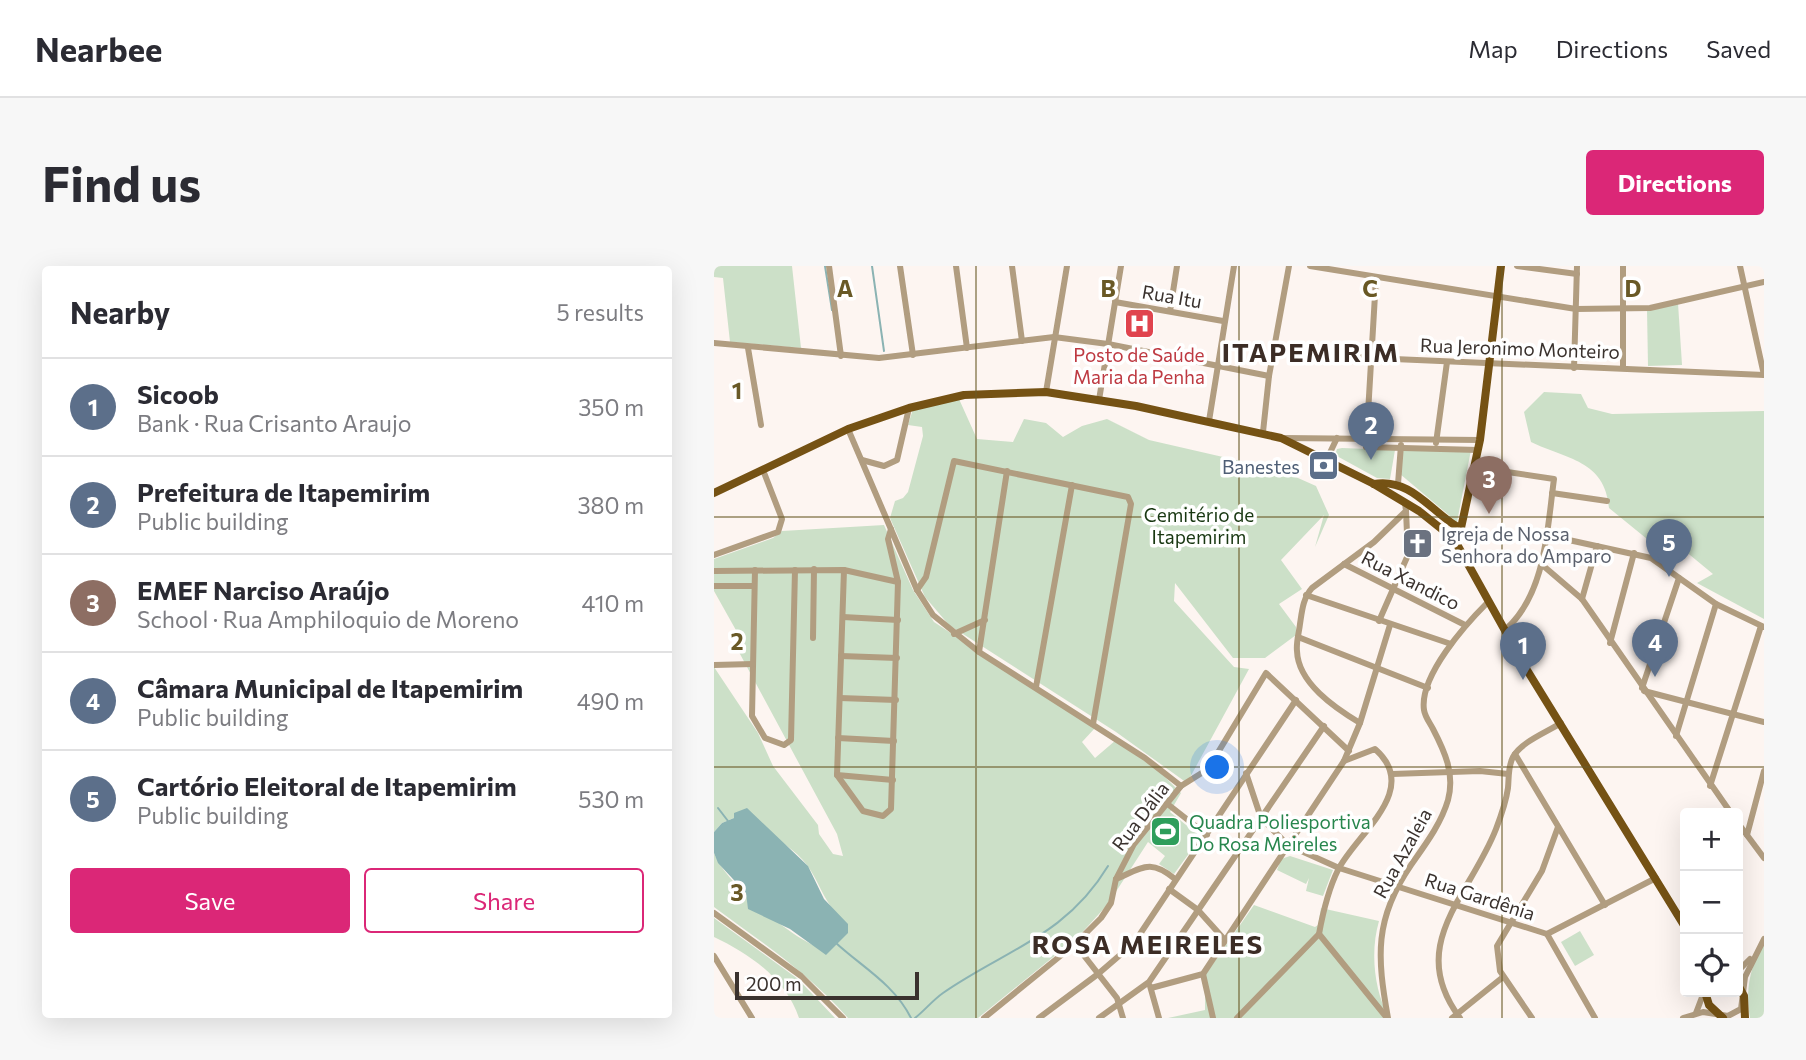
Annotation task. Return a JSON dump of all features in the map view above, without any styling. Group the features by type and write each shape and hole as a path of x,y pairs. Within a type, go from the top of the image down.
{"main road":[{"path":"714,493 848,429 909,408 964,395 1046,392 1209,421 1281,438 1374,484 1445,532 1447,537 1456,532 1478,450 1491,362 1495,295 1501,266"},
{"path":"1374,484 1398,484 1456,532 1488,602 1680,919"},
{"path":"1744,996 1745,1018"},
{"path":"1707,997 1709,1005 1720,1016"}],"street":[{"path":"830,266 841,356"},
{"path":"901,266 913,355"},
{"path":"956,266 967,348"},
{"path":"1012,266 1022,341"},
{"path":"1046,392 1067,266"},
{"path":"1099,400 1121,266"},
{"path":"1170,311 1177,266"},
{"path":"1209,421 1223,321 1234,266"},
{"path":"1263,432 1269,376 1289,266"},
{"path":"1310,266 1576,309 1650,308 1764,282"},
{"path":"1517,266 1577,270 1574,368"},
{"path":"1623,266 1623,368"},
{"path":"1740,266 1764,375"},
{"path":"1376,278 1366,447 1478,450"},
{"name":"Rua Itu","path":"1115,302 1223,321"},
{"path":"714,343 879,358 1054,337 1108,344 1269,376"},
{"path":"748,348 761,425"},
{"name":"Rua Jeronimo Monteiro","path":"1274,350 1447,362 1764,375"},
{"path":"1435,449 1447,362"},
{"path":"862,460 884,466 897,460 909,408"},
{"path":"848,429 917,590 933,615 979,652 1094,724 1181,786"},
{"path":"1281,438 1479,440"},
{"path":"1326,461 1337,438"},
{"path":"1398,484 1402,440"},
{"path":"917,590 926,577 951,464 959,460 1128,497 1132,504 1094,724"},
{"path":"1474,467 1554,479 1546,535 1527,606 1505,630"},
{"path":"714,555 778,532 782,519 763,470"},
{"path":"979,652 1007,471"},
{"path":"1036,687 1072,485"},
{"path":"1552,493 1607,501"},
{"path":"1360,723 1307,680 1298,660 1298,637 1306,596 1374,542 1406,507"},
{"path":"1378,621 1409,551 1406,507"},
{"path":"844,570 837,775 858,806 876,817 887,815 891,809 893,780 898,582 888,539 891,529"},
{"path":"1546,535 1634,553 1659,562 1716,604 1763,627 1710,786"},
{"path":"1581,598 1597,546"},
{"path":"1610,643 1634,553"},
{"path":"1540,563 1581,598 1727,808"},
{"name":"Rua Xandico","path":"1344,564 1465,625"},
{"path":"755,570 754,723 771,743 788,744 791,740 795,569"},
{"path":"813,638 814,569"},
{"path":"714,571 844,570 898,582"},
{"path":"1643,690 1679,578"},
{"path":"714,586 754,586"},
{"path":"1306,596 1451,645"},
{"path":"1298,637 1428,688 1451,645 1465,625 1488,602"},
{"path":"1676,736 1689,702 1716,604"},
{"path":"843,617 898,620"},
{"path":"954,634 985,620"},
{"path":"1213,1018 1203,974 1345,761 1360,723 1390,625"},
{"path":"841,656 897,658"},
{"path":"714,665 753,664"},
{"name":"Rua Dália","path":"984,1018 1075,944 1111,903 1115,879 1134,844 1165,802 1181,786 1208,769 1266,673 1296,700"},
{"name":"Rua Azaleia","path":"1387,1018 1379,944 1383,922 1397,885 1432,835 1445,809 1450,771 1446,756 1424,711 1428,688"},
{"path":"1643,690 1764,722"},
{"path":"840,698 896,700"},
{"path":"1039,1018 1134,943 1296,700 1349,751"},
{"path":"1503,977 1456,1017 1441,984 1437,953 1445,923 1493,837 1506,800 1508,774 1514,754 1561,723"},
{"path":"1159,1018 1150,985 1324,726"},
{"path":"838,738 894,741"},
{"path":"1237,1018 1319,934 1329,892 1339,868 1386,804 1392,774 1376,749 1345,761"},
{"path":"1514,754 1605,905"},
{"path":"1392,774 1450,771 1508,774"},
{"path":"1747,835 1764,771"},
{"name":"Rua Gardênia","path":"1246,774 1261,818 1288,845 1339,868 1546,934"},
{"path":"837,775 893,780"},
{"path":"1165,802 1207,835"},
{"path":"1532,1018 1503,977 1496,951 1509,924 1542,871 1558,827"},
{"path":"1743,830 1764,858"},
{"path":"1115,879 1151,865 1175,879"},
{"path":"1595,1018 1546,934 1656,878"},
{"path":"1169,889 1198,910 1224,939"},
{"path":"714,913 801,976 843,1018"},
{"path":"1319,934 1387,1018"},
{"path":"1683,1018 1696,1013 1728,1016 1738,1011 1744,996 1745,977 1764,939"},
{"path":"1075,944 1120,1005 1123,1018"},
{"path":"1743,966 1756,953"},
{"path":"714,956 752,1018"},
{"path":"1099,1018 1150,985 1203,974"},
{"path":"1696,1013 1703,997"}],"green space":[{"path":"714,266 792,266 801,348 730,342 723,278 714,277"},
{"path":"1678,303 1682,365 1648,366 1647,309"},
{"path":"1544,392 1581,394 1588,408 1612,414 1764,411 1764,619 1697,583 1713,574 1673,541 1663,552 1609,508 1600,480 1582,463 1531,442 1524,412"},
{"name":"Cemitério de Itapemirim","path":"959,399 977,439 1013,442 1024,419 1046,423 1063,437 1082,426 1107,419 1149,440 1280,470 1316,486 1329,515 1315,547 1324,515 1281,560 1302,589 1279,604 1296,627 1296,635 1265,658 1233,658 1175,583 1174,601 1234,667 1249,669 1187,783 1116,732 949,625 925,597 890,518 895,501 908,492 923,436 922,427 908,425 913,409"},
{"path":"1337,449 1395,450 1390,479 1377,478 1335,455"},
{"path":"1403,449 1471,450 1457,522 1400,474"},
{"path":"884,525 913,590 934,622 1095,728 1082,742 1095,758 1116,740 1159,771 1181,793 1170,812 1201,837 1174,874 1159,864 1165,856 1148,842 1108,904 1079,936 978,1018 848,1018 801,972 714,907 714,853 721,866 745,894 776,921 807,942 820,948 835,912 807,865 783,843 734,818 722,823 714,832 714,667 758,733 773,766 818,825 819,834 833,854 843,856 837,834 733,641 737,632 714,591 714,559 773,538 782,531"},
{"path":"1290,856 1333,870 1323,896 1306,891 1309,878 1306,884 1277,870 1281,859"},
{"path":"1254,905 1315,927 1318,925 1321,908 1379,921 1375,971 1389,1018 1168,1018 1205,1010 1205,975"},
{"path":"714,918 798,979 835,1018 799,1018 785,991 765,969 741,951 714,937"},
{"path":"1580,931 1594,955 1575,966 1561,942"},
{"path":"1764,942 1764,1018 1750,1018 1750,978"}],"water":[{"path":"747,808 808,866 824,899 848,924 848,933 826,955 790,929 748,909 746,893 718,863 714,853 714,832 722,823 734,818 734,813"}],"waterway":[{"path":"825,266 832,310"},
{"path":"872,266 884,351"},
{"path":"718,808 728,821"},
{"path":"915,1018 943,993 1054,926 1091,890 1108,866"},
{"path":"836,943 887,986 911,1018"}],"place":[{"name":"Posto de Saúde Maria da Penha","path":"1139,323"},
{"name":"Prefeitura de Itapemirim","path":"1371,460"},
{"name":"Banestes","path":"1323,466"},
{"name":"EMEF Narciso Araújo","path":"1489,514"},
{"name":"Igreja de Nossa Senhora do Amparo","path":"1418,544"},
{"name":"Cartório Eleitoral de Itapemirim","path":"1669,577"},
{"name":"Câmara Municipal de Itapemirim","path":"1655,677"},
{"name":"Sicoob","path":"1523,680"},
{"name":"Quadra Poliesportiva Do Rosa Meireles","path":"1166,832"}],"district":[{"name":"ITAPEMIRIM","path":"1311,351"},
{"name":"ROSA MEIRELES","path":"1148,943"}]}
